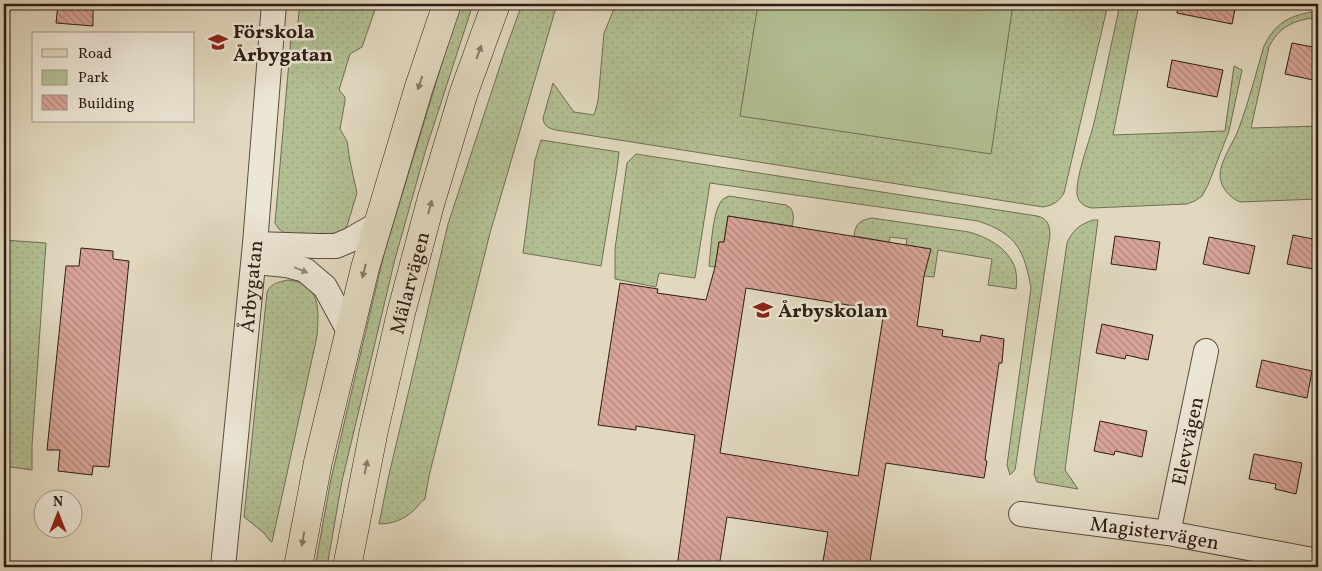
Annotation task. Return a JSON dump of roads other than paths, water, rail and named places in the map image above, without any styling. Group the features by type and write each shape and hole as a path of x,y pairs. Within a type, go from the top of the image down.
{"main road":[{"path":"298,567 318,462 365,268 419,87 447,4"},
{"name":"Mälarvägen","path":"346,567 374,430 401,313 464,92 496,4"}],"street":[{"name":"Årbygatan","path":"223,567 254,253 274,4"},
{"path":"254,253 318,246 336,246 378,224"},
{"path":"254,253 305,270 325,287 350,332"},
{"name":"Elevvägen","path":"1168,533 1206,351"},
{"name":"Magistervägen","path":"1021,514 1168,533 1318,562"}],"place":[{"name":"Förskola Årbygatan","path":"218,42"},
{"name":"Årbyskolan","path":"763,310"}]}
